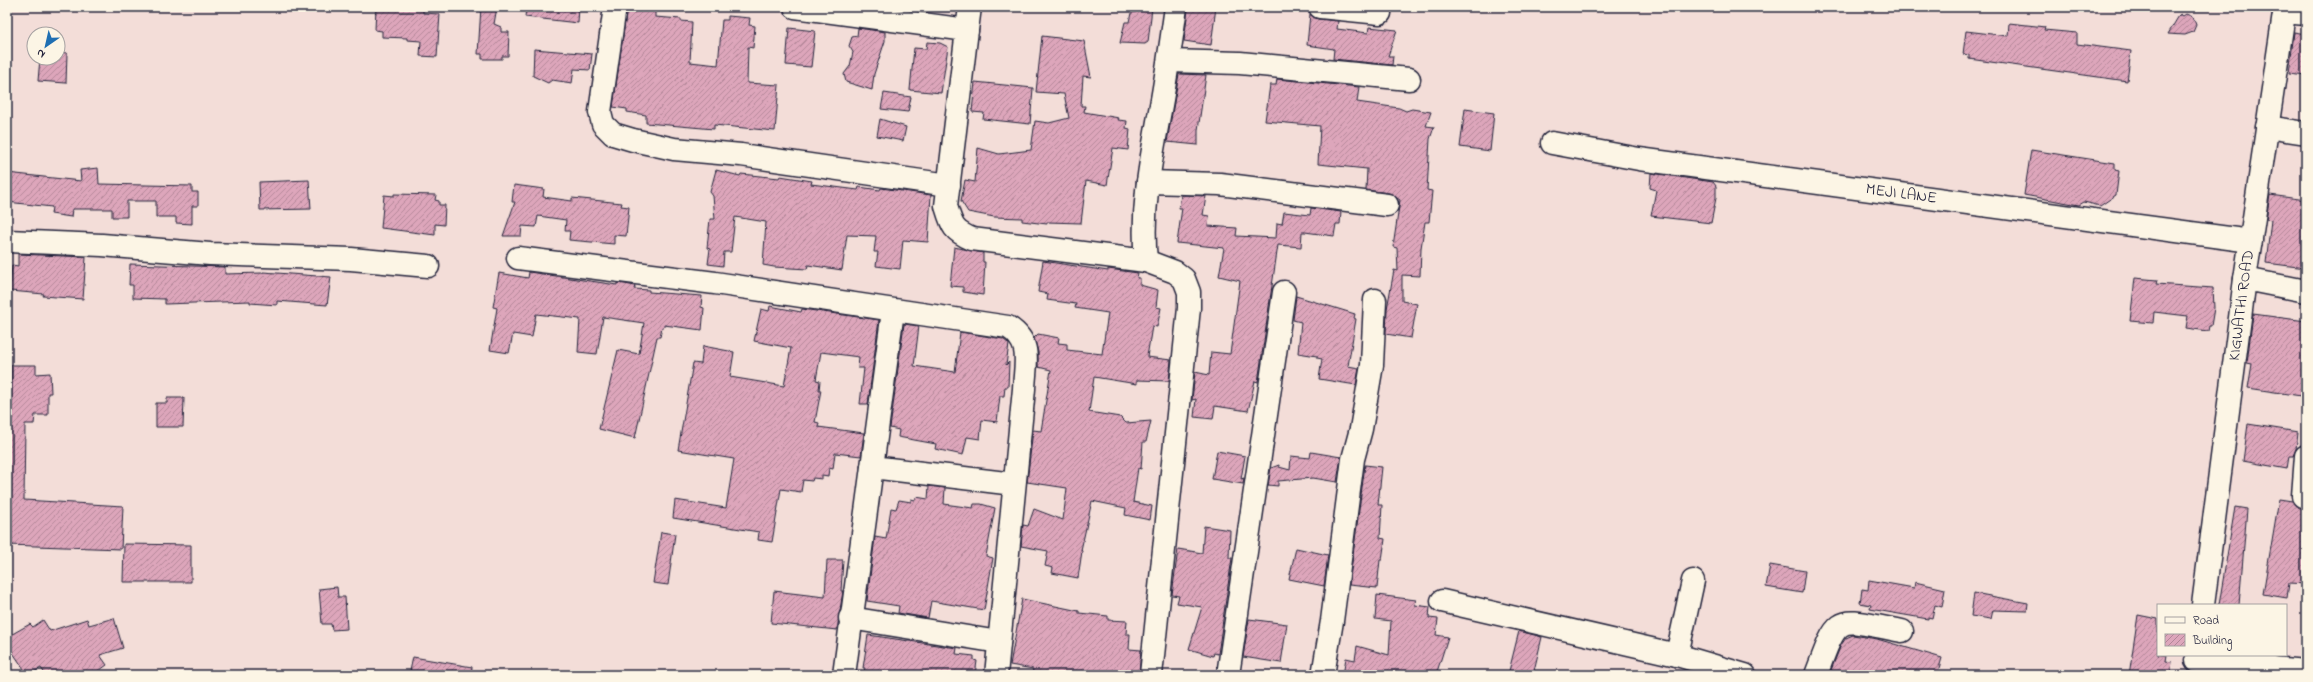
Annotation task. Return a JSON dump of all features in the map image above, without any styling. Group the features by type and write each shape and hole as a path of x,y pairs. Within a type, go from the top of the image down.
{"street":[{"path":"615,7 600,112 603,124 613,134 674,149 741,156 949,185"},
{"path":"795,7 967,30"},
{"path":"970,7 946,206 952,227 972,239 1146,261 1175,272 1184,279 1189,292 1189,308 1152,675"},
{"path":"1146,261 1143,235 1148,182 1169,62 1176,7"},
{"path":"1320,7 1380,14"},
{"path":"2284,10 2306,14"},
{"name":"KIGWATHI ROAD","path":"2203,604 2245,279 2284,10"},
{"path":"1169,62 1240,63 1410,78"},
{"path":"2267,127 2306,133"},
{"name":"MEJI LANE","path":"1552,143 1639,159 2251,241"},
{"path":"1148,182 1220,184 1387,205"},
{"path":"7,241 102,245 210,254 351,259 428,266"},
{"path":"518,258 715,283 1008,327 1019,334 1026,347 996,675"},
{"path":"2245,279 2306,291"},
{"path":"1228,675 1284,292"},
{"path":"1323,675 1332,621 1353,459 1361,429 1372,365 1375,300"},
{"path":"844,675 850,618 893,310"},
{"path":"2303,496 2306,456"},
{"path":"872,467 1014,484"},
{"path":"1677,655 1693,581"},
{"path":"1442,601 1677,655 1745,675"},
{"path":"850,618 999,642"},
{"path":"1816,675 1831,636 1838,625 1849,622 1902,631"},
{"path":"2195,664 2306,671"}],"building":[{"path":"376,7 423,7 423,13 440,14 437,57 420,56 421,41 407,40 407,38 382,37 382,31 375,30"},
{"path":"481,7 497,7 494,24 501,27 501,32 509,32 508,56 502,56 502,59 482,59 482,54 478,54"},
{"path":"526,7 579,7 578,23 525,17"},
{"path":"627,7 655,7 655,17 681,19 681,21 692,22 690,62 718,65 722,20 728,20 728,16 750,18 749,25 755,26 753,48 748,47 747,83 779,85 775,131 714,125 714,129 646,123 646,115 627,112 627,109 613,107"},
{"path":"1193,7 1216,7 1211,45 1184,41 1188,9 1192,9"},
{"path":"1137,8 1152,8 1148,42 1145,44 1120,43 1125,22 1129,22 1131,13 1136,12"},
{"path":"1310,14 1318,19 1338,21 1337,29 1368,33 1369,27 1397,30 1388,56 1393,56 1392,65 1333,59 1334,49 1307,45"},
{"path":"2180,14 2183,16 2186,14 2193,17 2196,25 2193,32 2185,35 2168,34"},
{"path":"2009,23 2045,27 2044,30 2077,33 2077,44 2131,51 2127,81 1969,59 1969,55 1963,54 1966,31 2008,36"},
{"path":"789,28 815,31 811,67 786,65"},
{"path":"858,28 885,32 885,41 874,74 872,90 846,82 844,74 850,66 853,52 849,46 852,37 857,36"},
{"path":"2294,32 2306,34 2306,76 2289,74"},
{"path":"1042,36 1084,41 1091,77 1083,76 1081,106 1085,106 1084,112 1119,118 1118,120 1127,121 1126,128 1130,129 1128,150 1113,148 1107,185 1086,181 1081,223 1047,222 1047,224 1022,221 1022,218 994,217 968,212 961,201 965,180 975,182 978,148 999,154 1031,150 1035,121 1049,123 1069,118 1064,94 1036,92"},
{"path":"927,42 940,43 948,47 941,93 910,90 914,48 926,49"},
{"path":"534,49 592,54 590,70 574,69 572,83 552,80 548,83 533,76"},
{"path":"67,53 66,83 38,81 39,66 66,66"},
{"path":"1179,74 1206,75 1198,130 1198,145 1167,142"},
{"path":"1277,79 1359,87 1357,102 1399,108 1406,111 1412,109 1431,112 1426,126 1434,127 1430,139 1427,190 1432,191 1429,222 1425,222 1421,248 1420,276 1402,275 1402,301 1417,304 1411,338 1386,334 1387,309 1394,270 1398,271 1397,248 1393,247 1400,200 1389,193 1366,190 1367,169 1318,164 1320,126 1265,121 1270,85 1276,85"},
{"path":"975,82 1033,88 1030,124 983,119 984,113 972,112"},
{"path":"884,93 911,97 908,112 881,109"},
{"path":"1465,109 1494,113 1490,151 1460,147"},
{"path":"880,119 906,127 903,141 877,136"},
{"path":"2031,150 2115,163 2115,170 2119,171 2116,195 2100,206 2084,202 2079,205 2024,195"},
{"path":"98,168 99,184 192,186 192,192 198,192 198,206 192,206 192,224 176,223 176,217 156,217 156,201 127,201 127,217 112,217 112,209 72,209 71,217 51,214 52,207 7,202 7,173 81,181 80,170"},
{"path":"716,170 740,176 741,174 779,178 780,176 812,181 811,184 858,190 859,187 880,190 881,188 931,195 928,242 903,240 900,269 876,266 878,252 874,252 876,236 847,235 842,270 808,265 807,269 774,267 763,265 766,222 735,217 731,252 724,252 723,266 708,264 710,249 707,248 710,219 715,219 713,196 710,192"},
{"path":"1651,173 1713,182 1716,186 1716,198 1711,223 1651,216 1656,190 1650,188"},
{"path":"309,180 311,209 260,210 259,182"},
{"path":"514,185 544,189 543,197 572,201 572,198 622,203 621,206 629,207 626,236 614,235 614,244 569,240 570,231 565,231 566,220 538,216 536,227 522,226 521,236 503,236 515,202 512,202"},
{"path":"394,194 436,195 435,200 439,201 439,205 445,205 444,225 435,224 435,235 381,228 384,195 394,196"},
{"path":"1181,195 1206,196 1203,215 1209,216 1208,226 1237,228 1236,236 1276,238 1277,223 1282,224 1284,212 1310,215 1311,208 1341,212 1340,224 1336,224 1334,236 1302,232 1301,247 1278,245 1258,382 1255,381 1248,411 1215,406 1213,419 1194,417 1196,399 1192,400 1195,372 1209,375 1211,352 1230,354 1240,281 1219,276 1224,248 1177,243 1182,208 1179,208"},
{"path":"2270,195 2306,200 2306,268 2266,263 2271,220 2266,219"},
{"path":"954,247 983,253 983,262 985,262 983,295 963,292 963,287 950,286"},
{"path":"18,254 86,257 83,299 43,296 44,294 10,291 12,265 18,266"},
{"path":"1043,261 1108,271 1108,269 1138,273 1137,278 1140,278 1140,285 1158,290 1156,307 1161,308 1157,327 1152,326 1147,357 1171,360 1169,381 1137,380 1137,384 1094,377 1089,412 1120,417 1126,423 1151,421 1146,442 1143,442 1141,469 1138,468 1133,502 1152,506 1150,520 1125,515 1126,508 1092,501 1081,550 1078,578 1052,573 1053,568 1045,566 1048,551 1021,546 1023,525 1028,526 1034,509 1063,520 1067,488 1027,482 1033,430 1041,431 1051,370 1038,367 1038,352 1034,338 1038,334 1059,338 1058,343 1067,344 1067,350 1102,354 1108,313 1075,308 1076,304 1047,300 1048,294 1038,292"},
{"path":"130,264 225,267 225,274 263,272 331,277 327,305 277,301 277,305 250,303 250,301 165,304 165,299 133,298 133,285 129,285"},
{"path":"529,272 617,285 617,283 625,284 635,286 634,289 649,290 649,292 702,296 701,307 704,308 702,330 664,325 664,327 662,327 660,337 657,337 635,438 599,429 618,350 639,354 644,323 603,317 597,354 578,352 580,319 536,314 532,337 513,334 509,353 490,350 497,308 493,307 499,273 528,278"},
{"path":"2135,278 2157,280 2156,284 2213,288 2214,308 2211,326 2209,326 2208,331 2186,328 2188,316 2154,312 2153,323 2130,321"},
{"path":"1296,296 1355,314 1354,318 1356,319 1348,366 1359,368 1356,385 1319,379 1322,359 1317,358 1317,356 1298,353 1301,322 1293,320"},
{"path":"770,306 801,312 802,309 879,320 868,404 860,404 864,368 858,368 859,357 821,352 816,380 820,381 819,390 821,390 815,422 819,423 818,427 864,433 861,456 835,453 833,469 829,468 828,476 822,475 822,479 813,478 812,481 803,480 801,492 781,489 772,542 758,540 759,532 673,518 675,500 726,508 734,459 678,450 693,363 701,364 703,346 734,352 730,377 784,386 791,348 754,341 761,309 769,311"},
{"path":"2253,314 2306,321 2306,350 2301,396 2248,388 2252,364 2247,363"},
{"path":"904,324 919,326 914,366 955,372 960,332 1003,339 1009,344 1006,365 1009,362 1008,387 1005,387 1004,396 1000,396 997,422 982,420 980,439 967,437 963,455 935,449 936,444 898,437 899,430 890,428"},
{"path":"11,365 36,365 36,374 50,373 51,393 48,393 48,415 35,415 34,424 25,424 24,500 123,506 121,549 7,545 7,414 11,414"},
{"path":"167,398 184,398 183,427 156,427 156,403 167,403"},
{"path":"2248,424 2298,432 2296,449 2293,456 2289,456 2287,469 2243,461"},
{"path":"1217,451 1245,456 1241,479 1244,478 1243,484 1212,479"},
{"path":"1311,452 1341,457 1337,482 1313,478 1278,481 1278,486 1268,485 1271,468 1279,465 1279,467 1290,470 1291,456 1310,458"},
{"path":"1365,465 1382,467 1378,505 1382,505 1380,538 1385,539 1382,560 1380,560 1377,588 1349,585"},
{"path":"929,486 945,488 944,504 973,508 974,504 981,504 995,508 986,556 993,558 984,610 931,601 928,618 898,613 899,606 867,601 875,537 886,539 891,508 896,509 899,500 911,502 911,499 915,500 916,497 928,499"},
{"path":"2279,499 2292,501 2302,508 2306,508 2306,584 2289,583 2287,598 2263,594"},
{"path":"2235,507 2247,509 2239,604 2219,604"},
{"path":"1204,526 1230,530 1229,558 1232,558 1218,654 1214,653 1213,656 1189,649 1202,607 1177,603 1179,596 1172,595 1178,549 1202,553"},
{"path":"661,532 675,534 668,585 653,583"},
{"path":"124,544 191,545 191,582 123,582"},
{"path":"1296,548 1328,555 1324,586 1289,579"},
{"path":"827,560 843,560 841,591 843,591 837,630 771,623 774,591 825,597"},
{"path":"1770,565 1805,571 1802,593 1766,587"},
{"path":"1869,580 1914,588 1915,582 1945,589 1942,607 1935,605 1932,618 1928,617 1928,619 1870,609 1871,605 1860,603 1862,589 1868,590"},
{"path":"337,587 338,597 345,597 347,629 332,630 331,624 322,624 319,589"},
{"path":"1974,593 2028,603 2027,611 1993,610 1991,619 1971,616"},
{"path":"1377,595 1416,600 1415,605 1430,607 1429,618 1438,619 1436,635 1448,637 1436,675 1343,675 1346,658 1355,660 1357,646 1389,655 1391,621 1375,619"},
{"path":"1022,599 1079,611 1079,613 1108,616 1108,620 1127,621 1126,634 1130,634 1129,649 1141,650 1139,675 1032,675 1033,669 1010,665"},
{"path":"2138,615 2157,619 2157,656 2167,656 2166,661 2172,662 2170,675 2129,675"},
{"path":"114,618 123,648 100,655 107,665 93,675 46,675 41,668 28,675 7,644 7,637 30,624 33,627 43,620 50,631 87,619 89,625"},
{"path":"1249,619 1287,624 1281,663 1243,657"},
{"path":"1519,631 1542,637 1533,675 1508,675"},
{"path":"868,635 957,648 956,654 974,656 974,660 977,661 975,675 880,675 864,672 865,668 863,668"},
{"path":"1853,635 1877,639 1942,658 1937,675 1829,675 1841,645 1846,638"},
{"path":"413,657 472,667 471,675 414,675 414,672 410,671"}]}
